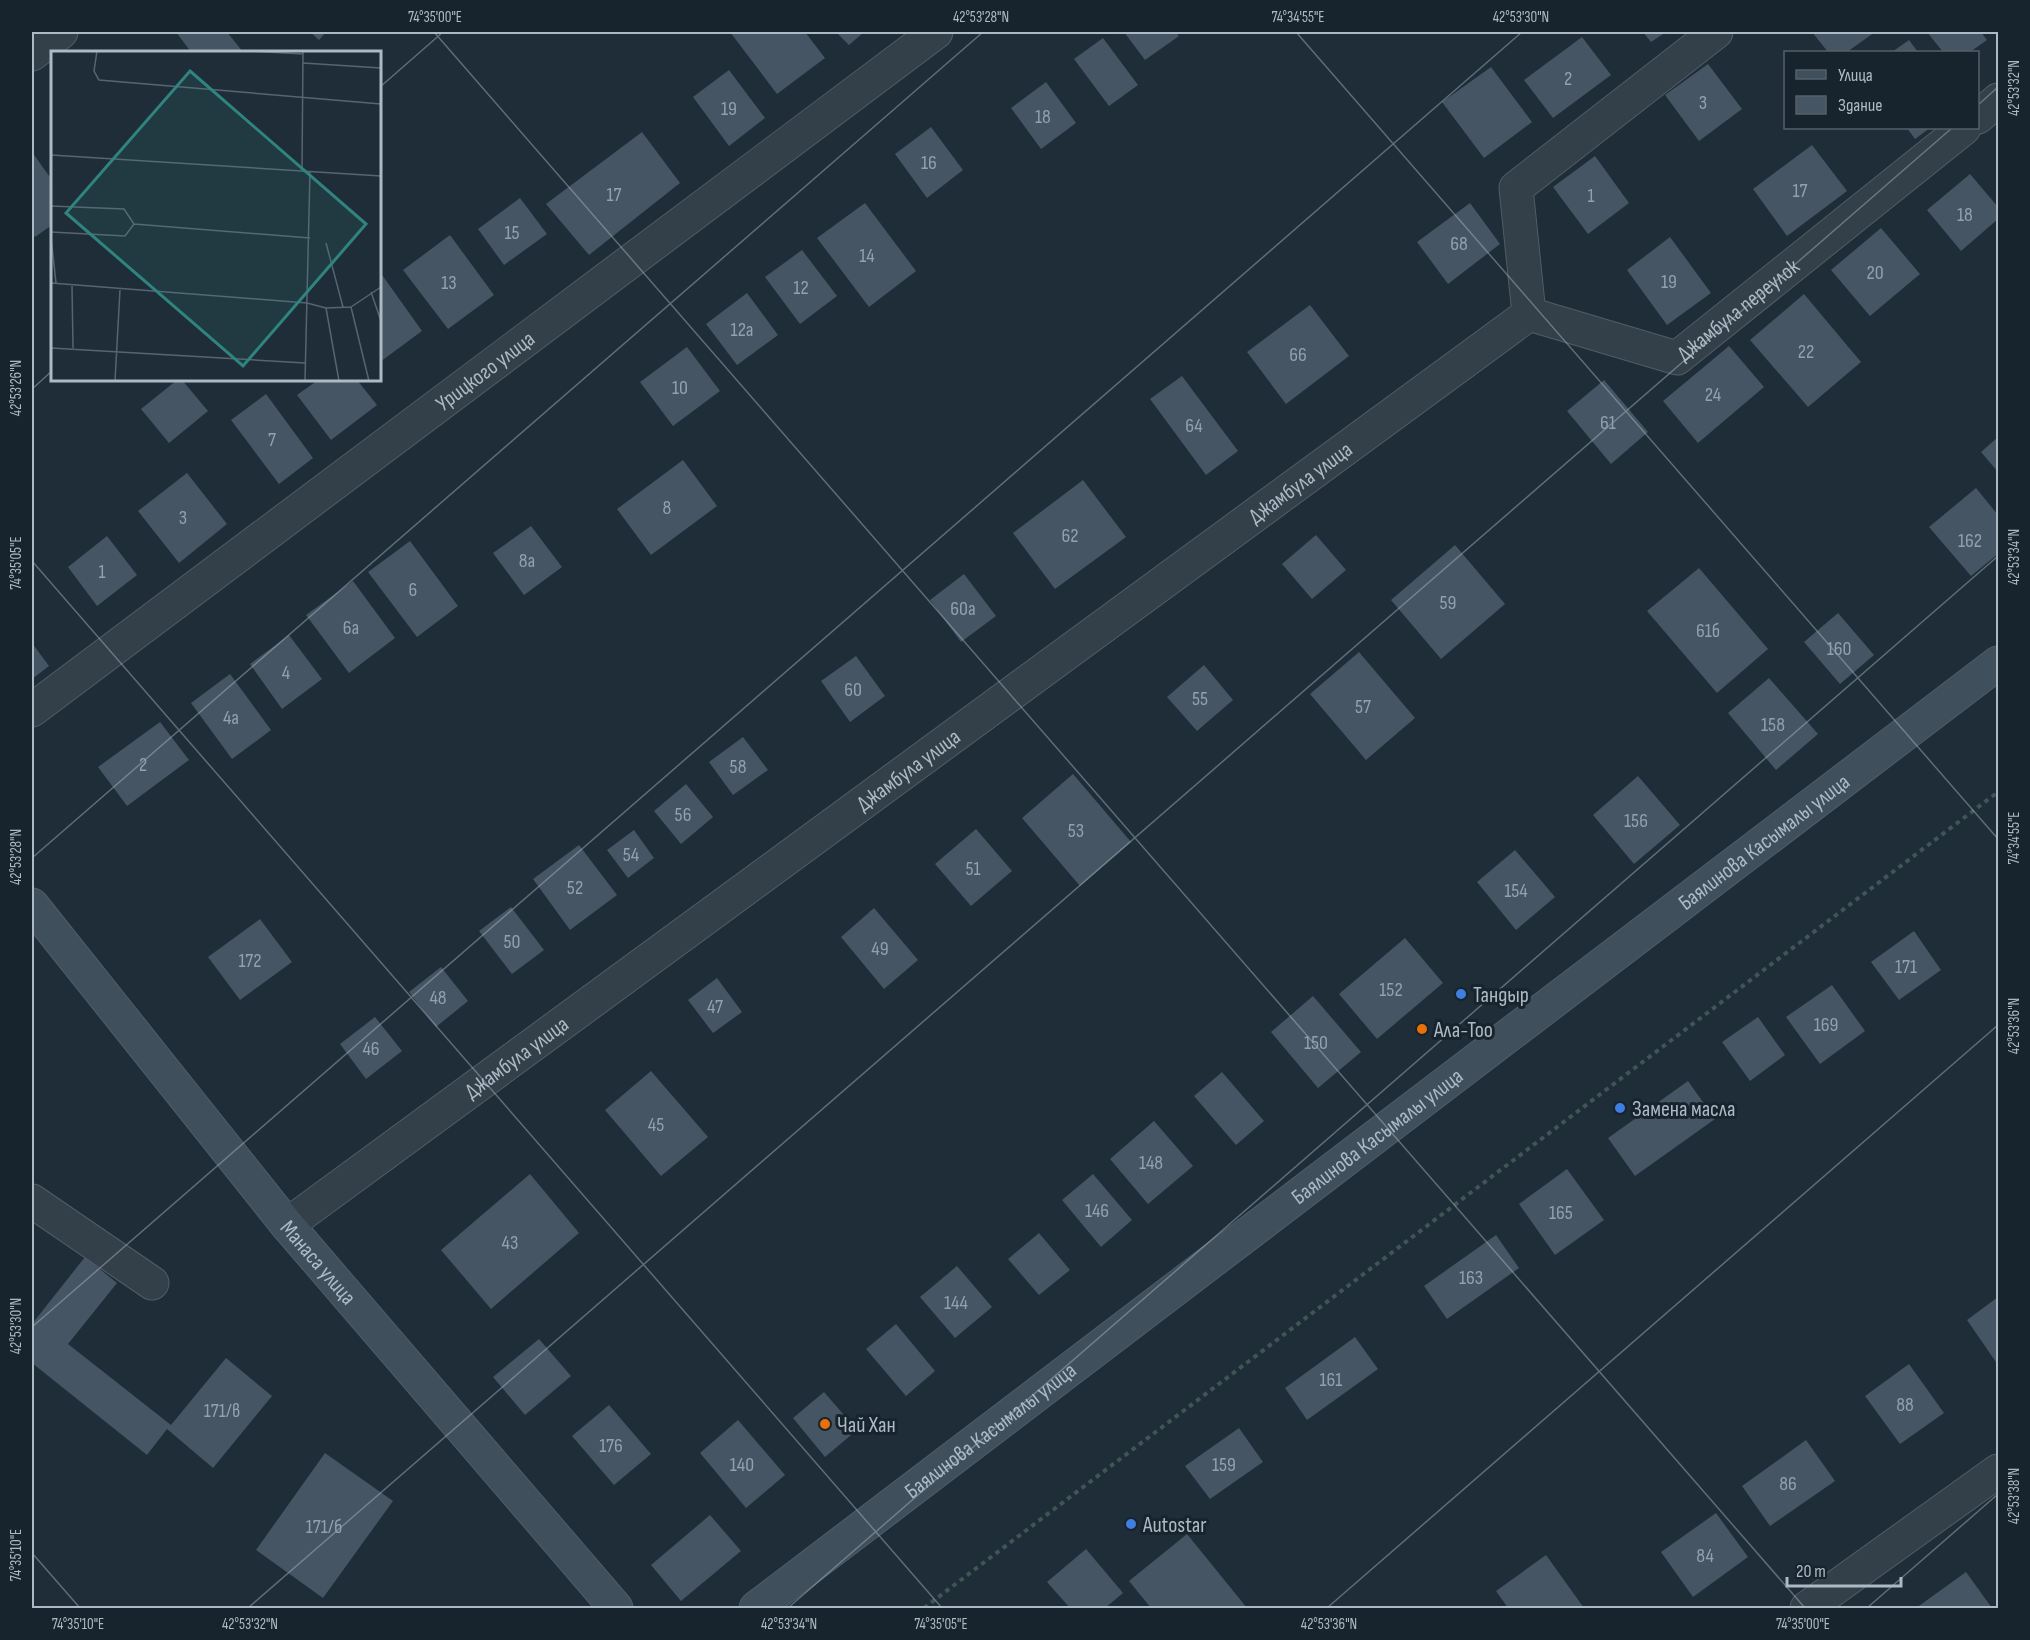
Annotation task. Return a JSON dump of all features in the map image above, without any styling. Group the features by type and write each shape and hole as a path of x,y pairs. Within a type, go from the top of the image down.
{"main road":[{"name":"Баялинова Касымалы улица","path":"756,1608 1998,663"},
{"name":"Манаса улица","path":"32,905 287,1225 616,1608"}],"street":[{"path":"32,54 61,32"},
{"name":"Урицкого улица","path":"32,710 936,32"},
{"path":"1529,314 1516,188 1716,32"},
{"path":"1979,115 1998,100"},
{"name":"Джамбула переулок","path":"1529,314 1677,358 1963,129"},
{"name":"Джамбула улица","path":"287,1225 1529,314"},
{"path":"32,1202 152,1283"},
{"path":"1808,1608 1998,1471"}],"path":[{"path":"924,1608 1998,792"}],"building":[{"path":"176,32 227,32 242,51 190,51"},
{"path":"310,32 326,32 319,40"},
{"path":"730,32 805,32 825,58 777,94"},
{"path":"836,32 864,32 849,45"},
{"path":"1124,32 1176,32 1179,36 1145,60"},
{"path":"1643,32 1666,32 1651,42"},
{"path":"1812,32 1875,32 1848,51 1827,51"},
{"path":"1927,32 1981,32 1987,40 1971,51 1942,51"},
{"path":"1582,37 1611,75 1553,118 1524,80"},
{"path":"1103,38 1138,85 1109,106 1074,59"},
{"path":"1909,40 1917,51 1893,51"},
{"path":"1708,64 1742,109 1699,141 1665,95"},
{"path":"1491,67 1532,122 1484,158 1442,102"},
{"path":"729,70 765,118 729,146 693,97"},
{"path":"1046,82 1076,123 1041,149 1011,108"},
{"path":"931,127 963,170 927,198 895,154"},
{"path":"1908,129 1929,129 1915,139"},
{"path":"642,132 680,183 589,255 546,204"},
{"path":"1812,145 1847,191 1787,236 1753,189"},
{"path":"32,152 51,179 51,226 35,237 32,232"},
{"path":"1595,156 1629,203 1588,234 1553,187"},
{"path":"1970,174 1998,207 1998,219 1961,251 1927,210"},
{"path":"520,198 547,234 504,265 478,229"},
{"path":"865,203 916,271 869,307 817,238"},
{"path":"1470,203 1500,244 1448,284 1417,242"},
{"path":"1881,228 1920,274 1870,316 1831,270"},
{"path":"450,235 494,295 448,329 403,270"},
{"path":"1670,237 1711,293 1667,325 1627,270"},
{"path":"802,250 837,296 800,324 765,277"},
{"path":"381,273 422,331 381,361"},
{"path":"747,293 778,335 737,365 706,324"},
{"path":"1804,294 1861,362 1808,407 1750,340"},
{"path":"1310,305 1349,356 1286,404 1247,352"},
{"path":"1729,346 1764,387 1698,443 1663,401"},
{"path":"687,347 720,391 673,426 640,382"},
{"path":"1182,376 1238,451 1206,475 1150,399"},
{"path":"1604,380 1648,432 1611,464 1567,411"},
{"path":"176,381 183,381 208,411 169,443 141,409"},
{"path":"317,381 358,381 377,405 331,440 297,395"},
{"path":"266,394 313,458 279,484 231,420"},
{"path":"1998,437 1998,472 1981,452"},
{"path":"683,460 717,506 651,555 617,509"},
{"path":"187,473 227,524 179,563 138,511"},
{"path":"1083,480 1126,537 1055,589 1013,533"},
{"path":"1976,488 1998,515 1998,554 1971,576 1929,527"},
{"path":"531,526 562,567 524,595 493,553"},
{"path":"1316,535 1346,570 1312,599 1282,564"},
{"path":"107,536 137,575 97,606 68,567"},
{"path":"410,541 458,606 417,637 368,572"},
{"path":"1455,545 1505,604 1441,659 1391,600"},
{"path":"1699,568 1768,649 1717,693 1647,611"},
{"path":"964,574 996,616 961,642 930,600"},
{"path":"353,581 395,638 349,673 306,615"},
{"path":"1838,613 1874,655 1840,684 1804,642"},
{"path":"289,635 322,679 282,709 250,664"},
{"path":"32,643 49,666 32,679"},
{"path":"1359,652 1415,718 1366,760 1310,694"},
{"path":"856,656 885,696 850,722 821,681"},
{"path":"1204,665 1233,700 1197,731 1167,697"},
{"path":"230,674 271,730 232,759 191,703"},
{"path":"1769,678 1818,734 1776,770 1728,713"},
{"path":"160,722 189,760 127,806 98,767"},
{"path":"743,737 768,770 733,795 709,762"},
{"path":"1073,774 1131,842 1080,886 1022,818"},
{"path":"1638,776 1680,825 1634,864 1593,815"},
{"path":"686,784 713,817 681,844 654,811"},
{"path":"976,829 1012,871 971,906 935,864"},
{"path":"634,830 654,858 628,878 607,850"},
{"path":"579,845 617,895 570,930 533,879"},
{"path":"1515,850 1555,897 1516,930 1477,882"},
{"path":"511,907 544,950 512,974 479,931"},
{"path":"874,908 918,960 884,989 841,937"},
{"path":"260,919 292,962 240,1000 208,957"},
{"path":"1914,931 1941,970 1899,1000 1871,962"},
{"path":"1405,938 1443,983 1377,1039 1339,994"},
{"path":"441,967 468,1001 436,1027 409,992"},
{"path":"717,978 742,1012 713,1033 688,1000"},
{"path":"1832,985 1865,1031 1820,1064 1786,1017"},
{"path":"1313,996 1361,1052 1318,1088 1271,1032"},
{"path":"375,1017 402,1051 366,1079 340,1044"},
{"path":"1758,1017 1785,1055 1750,1081 1722,1042"},
{"path":"651,1071 708,1137 661,1176 605,1110"},
{"path":"1222,1072 1264,1121 1236,1145 1194,1096"},
{"path":"1688,1081 1715,1119 1635,1176 1608,1138"},
{"path":"1154,1121 1193,1166 1148,1204 1110,1159"},
{"path":"1567,1169 1604,1220 1555,1255 1519,1204"},
{"path":"530,1174 579,1233 491,1309 441,1250"},
{"path":"1093,1174 1132,1220 1101,1247 1062,1200"},
{"path":"1039,1233 1070,1270 1039,1295 1008,1259"},
{"path":"1496,1235 1519,1268 1447,1319 1424,1286"},
{"path":"85,1257 117,1283 68,1344 171,1425 226,1358 272,1396 213,1468 167,1429 147,1455 32,1363 32,1324"},
{"path":"957,1266 992,1307 955,1338 920,1297"},
{"path":"1998,1297 1998,1365 1967,1320"},
{"path":"896,1324 935,1371 906,1396 866,1349"},
{"path":"1355,1337 1378,1369 1307,1420 1285,1388"},
{"path":"539,1339 571,1376 525,1415 493,1377"},
{"path":"1909,1364 1944,1413 1900,1444 1865,1396"},
{"name":"Чай Хан","path":"824,1392 857,1430 825,1457 793,1418"},
{"path":"609,1405 651,1454 614,1485 572,1436"},
{"path":"738,1420 785,1475 746,1508 700,1453"},
{"path":"1239,1428 1263,1462 1210,1499 1185,1466"},
{"path":"1806,1440 1835,1481 1770,1526 1742,1486"},
{"path":"325,1453 393,1501 323,1598 256,1550"},
{"path":"1716,1513 1748,1557 1693,1597 1661,1552"},
{"path":"710,1515 741,1551 681,1601 651,1565"},
{"path":"1187,1534 1247,1608 1151,1608 1129,1581"},
{"path":"1086,1549 1123,1593 1105,1608 1070,1608 1047,1582"},
{"path":"1546,1555 1584,1608 1508,1608 1496,1591"},
{"path":"1966,1572 1992,1608 1916,1608"}],"place":[{"name":"Тандыр","path":"1461,994"},
{"name":"Ала-Тоо","path":"1422,1029"},
{"name":"Замена масла","path":"1620,1108"},
{"name":"Чай Хан","path":"825,1424"},
{"name":"Autostar","path":"1131,1524"}]}
